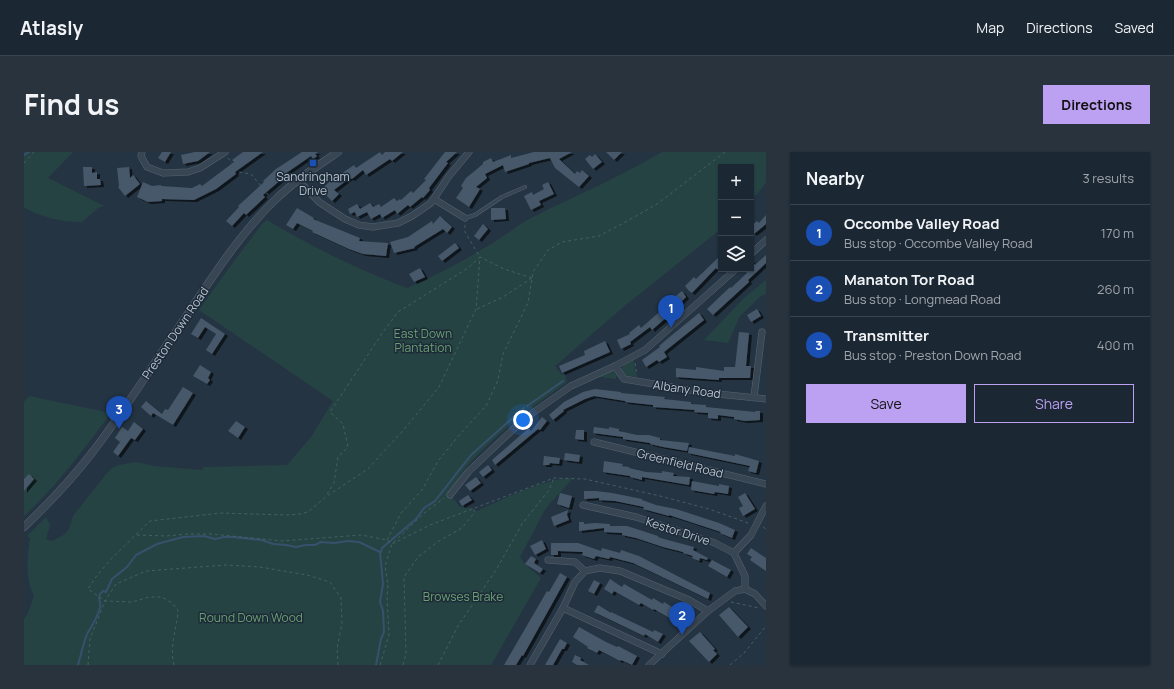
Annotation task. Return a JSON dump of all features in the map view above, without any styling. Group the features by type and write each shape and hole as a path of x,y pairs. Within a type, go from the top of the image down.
{"street":[{"path":"142,152 141,156 148,167 163,173 188,172 200,168 224,153"},
{"name":"Preston Down Road","path":"24,527 92,453 225,259 246,233 274,201 298,180 338,152"},
{"path":"298,180 319,202 345,219 359,225 373,227 398,223 425,208 434,199 449,176 469,152"},
{"path":"434,199 465,218"},
{"path":"754,251 766,240"},
{"path":"450,495 469,471 524,418 571,386 615,366 645,350 733,272"},
{"path":"754,398 762,332"},
{"name":"Albany Road","path":"615,366 624,379 708,393 766,399"},
{"name":"Greenfield Road","path":"594,442 766,484"},
{"name":"Kestor Drive","path":"583,505 636,517 715,543 734,554"},
{"path":"745,590 745,576 734,554 751,535 766,506"},
{"path":"548,560 575,562 585,571"},
{"path":"530,665 563,608 575,582 585,571 600,568 620,571 689,600 708,611"},
{"path":"649,665 708,611 735,591 745,590 755,594 764,608"},
{"path":"563,608 662,654"}],"lane":[{"path":"465,218 474,215 502,197 525,187"}],"path":[{"path":"24,163 34,152"},
{"path":"387,540 401,513 422,490 438,461 486,406 498,380 503,354 528,303 533,272 548,250 562,242 599,236 657,204 725,152"},
{"path":"224,153 239,172 251,174 274,201"},
{"path":"465,218 465,232 480,257 516,274 532,278"},
{"path":"174,665 172,648 178,618 178,610 172,603 162,597 149,597 132,602 105,601 88,589 95,578 150,521 220,513 300,514 308,512 326,496 368,469 407,426 439,387 476,309 480,257"},
{"path":"326,496 334,483 338,457 348,446 343,424 330,412 335,403 398,312 468,268 480,257"},
{"path":"476,309 502,297 532,278"},
{"path":"635,360 637,375"},
{"path":"392,544 430,525 554,478 585,479 660,496 709,509 756,526"},
{"path":"438,665 458,626 496,570 522,524 549,490 554,478"},
{"path":"380,665 389,635 387,597 388,585 385,566 392,544 423,514 450,495"},
{"path":"403,665 406,654 404,577 418,557 439,541 462,528 475,512 472,508"},
{"path":"137,535 166,536 211,534 282,541 361,535 387,540 392,544"},
{"path":"88,665 90,639 105,601 116,584 146,571 226,565 260,567 307,574 330,582 341,598 342,624 337,648 338,665"},
{"path":"726,598 731,602 764,608"},
{"path":"730,665 744,653 766,626"}],"green space":[{"path":"24,152 73,152 48,178 104,206 98,208 82,222 53,219 24,208"},
{"path":"662,152 766,152 766,183 754,197 754,164 718,164 718,231 627,304 555,366 562,375 565,374 567,382 527,411 489,443 466,467 449,493 460,507 473,508 475,512 536,486 562,479 573,478 546,508 520,557 525,564 541,578 491,665 24,665 24,619 28,613 34,596 28,575 30,538 27,536 46,517 50,525 46,539 52,541 65,534 69,529 73,516 107,473 112,468 119,465 136,462 154,466 202,470 204,467 287,465 311,437 333,401 199,310 262,224 267,220 371,274 407,288 440,273 472,255 531,218"},
{"path":"766,280 766,294 761,296 740,316 728,343 704,340 744,298"},
{"path":"633,359 637,377 624,375 621,369 625,363"},
{"path":"610,369 617,374 616,379 600,377 592,379"},
{"path":"29,396 111,413 59,480 24,516 24,402"}],"building":[{"path":"162,152 171,152 165,162 158,158"},
{"path":"195,152 210,152 198,161 183,164 181,155"},
{"path":"243,152 263,152 235,172 236,174 216,189 194,200 162,199 162,201 148,202 137,197 143,182 152,186 161,185 192,188 200,184 202,186 234,162 232,160"},
{"path":"302,152 318,152 315,154 317,156 313,159 311,156 282,176 283,178 263,195 265,197 246,215 244,213 232,226 226,221 239,207 238,206 276,169"},
{"path":"380,152 382,155 385,152 403,152 392,161 390,159 366,175 363,170 352,179 350,178 334,190 339,194 332,201 321,190 328,183 354,165 356,168"},
{"path":"445,152 457,152 446,162 448,163 429,188 430,190 423,198 422,197 410,207 408,205 397,214 395,210 382,218 380,214 371,219 367,212 357,217 355,212 350,214 348,209 357,204 360,209 370,203 373,207 379,204 381,207 394,198 397,201 400,199 401,200 411,191 413,193 426,180 424,179"},
{"path":"534,152 572,152 559,159 575,174 577,171 580,173 582,170 589,176 579,187 555,168 550,158 529,163 505,172 503,165 485,174 487,178 476,187 480,189 469,207 456,198 463,188 461,186 466,178 483,164 483,162 491,158 493,162 511,155 511,158"},
{"path":"606,152 622,152 614,160"},
{"path":"595,154 602,162 593,169 585,159 590,155 592,157"},
{"path":"83,167 92,167 92,173 97,172 97,179 100,179 101,185 84,186"},
{"path":"129,167 130,178 133,175 140,184 125,196 118,187 117,168"},
{"path":"548,182 554,194 539,201 541,205 531,210 524,196 532,192 533,195 544,189 542,185"},
{"path":"297,208 314,218 313,219 360,238 359,241 388,243 386,256 363,254 349,249 312,232 313,231 297,223 293,229 286,225"},
{"path":"491,208 505,208 506,219 491,220"},
{"path":"766,215 766,224 754,234 754,224 757,221 759,223"},
{"path":"440,216 452,227 447,233 443,229 414,247 415,248 394,253 390,242 408,237 432,221 433,224"},
{"path":"483,224 488,229 479,240 474,236"},
{"path":"455,243 459,248 442,261 438,256"},
{"path":"766,255 766,263 748,280 749,282 713,315 707,309 747,273 746,272 754,272 754,264 755,265"},
{"path":"718,258 718,270 716,268 692,293 685,286 694,277 696,279"},
{"path":"420,268 425,277 414,282 409,274"},
{"path":"682,291 686,297 674,309 675,310 652,330 650,327 630,342 631,344 621,349 617,340 630,334 629,333 639,325 641,328"},
{"path":"757,309 761,316 751,322 747,315"},
{"path":"699,313 704,320 664,352 667,357 659,362 657,360 646,367 642,360 660,347 659,346"},
{"path":"201,318 225,334 212,354 206,350 216,334 205,327 198,338 191,334"},
{"path":"739,332 749,333 746,366 751,366 750,378 719,378 719,380 676,377 676,368 696,370 696,367 724,371 724,367 735,367"},
{"path":"605,341 610,352 562,373 559,366 585,355 584,351"},
{"path":"200,365 211,372 208,378 210,380 207,384 193,376"},
{"path":"183,387 193,393 173,425 153,413 151,416 141,407 146,401 162,414 165,409 168,410"},
{"path":"595,389 665,397 664,399 691,402 691,404 706,405 706,407 755,412 760,411 760,420 745,421 734,419 734,417 718,415 718,419 708,418 708,413 694,412 695,410 653,407 653,405 625,402 594,396 563,410 564,411 553,420 549,415 564,402 583,392"},
{"path":"542,417 547,421 540,430 538,429 495,465 492,460 529,428 531,431"},
{"path":"236,421 245,427 238,438 228,431"},
{"path":"134,422 143,429 135,440 131,438 118,456 113,452 120,442 115,438 122,427 128,431"},
{"path":"594,427 609,429 609,427 637,435 649,435 660,438 660,440 689,443 687,451 663,447 650,443 623,439 623,437 593,433"},
{"path":"576,430 584,430 584,440 575,439"},
{"path":"689,447 735,456 735,454 759,461 756,473 748,471 750,466 688,453"},
{"path":"565,453 580,455 579,462 564,460"},
{"path":"544,456 560,458 559,464 550,463 549,465 543,465"},
{"path":"604,461 623,464 622,466 646,472 662,473 662,471 674,473 673,476 690,477 689,485 642,477 642,480 630,476 603,472"},
{"path":"488,465 492,470 483,477 479,472"},
{"path":"29,474 34,479 24,491 24,479"},
{"path":"476,477 481,483 470,491 465,485"},
{"path":"692,481 719,486 719,484 729,486 728,494 715,492 714,494 691,490"},
{"path":"584,491 612,493 642,499 656,505 676,509 719,523 735,530 732,538 720,533 721,532 669,515 643,509 644,507 615,501 599,500 599,498 584,499"},
{"path":"560,493 572,496 569,508 557,504"},
{"path":"745,493 755,509 743,516 739,508 743,506 738,497"},
{"path":"468,495 472,500 462,506 459,501"},
{"path":"568,510 567,515 569,520 554,526 551,517"},
{"path":"579,522 584,522 584,524 595,523 610,524 610,526 627,526 664,539 694,547 693,550 708,558 707,560 700,558 699,561 692,558 693,556 683,552 622,535 622,533 604,532 604,528 579,531"},
{"path":"542,540 546,549 535,555 530,546"},
{"path":"551,543 578,543 601,551 602,548 620,553 621,550 639,556 710,593 708,599 633,563 610,557 609,559 596,556 594,559 582,555 583,552 558,551 558,555 551,555"},
{"path":"751,548 766,558 766,571 750,560 752,557 747,554"},
{"path":"531,556 536,559 534,563 543,569 540,573 525,564"},
{"path":"712,560 731,570 727,577 708,566"},
{"path":"560,573 567,577 523,656 522,655 516,665 504,665 547,591 549,592"},
{"path":"610,579 622,587 624,584 652,600 653,598 663,604 664,602 677,610 678,608 686,613 680,624 654,609 653,610 641,603 639,605 614,591 612,594 604,589"},
{"path":"594,580 600,583 594,594 588,591"},
{"path":"598,605 611,613 653,632 654,630 663,634 658,642 645,634 644,636 594,612"},
{"path":"729,607 748,627 738,637 719,615"},
{"path":"579,627 606,642 617,647 618,646 637,656 632,665 621,660 620,661 599,650 597,653 587,648 588,647 573,637"},
{"path":"700,632 715,649 713,650 717,654 709,662 689,641"},
{"path":"560,639 567,643 564,649 562,649 553,665 545,665"},
{"path":"575,655 589,665 577,665 572,662"}],"waterway":[{"path":"24,155 29,152"},
{"path":"527,406 563,381"},
{"path":"376,665 381,639 384,632 383,611 380,602 383,584 380,552 382,548 416,519 424,508 435,501 471,455 524,408"},
{"path":"78,665 87,634 96,619 100,608 99,595 103,591 106,592 112,579 127,567 136,555 157,544 183,537 204,536 215,539 233,537 262,540 273,544 296,547 315,545 321,542 334,543 348,541 359,542 380,552"}],"place":[{"name":"Sandringham Drive","path":"313,163"},
{"name":"Occombe Valley Road","path":"671,328"},
{"name":"Transmitter","path":"119,429"},
{"name":"Manaton Tor Road","path":"682,635"}],"park label":[{"name":"East Down Plantation","path":"423,340"},
{"name":"Browses Brake","path":"463,596"},
{"name":"Round Down Wood","path":"251,617"}]}
